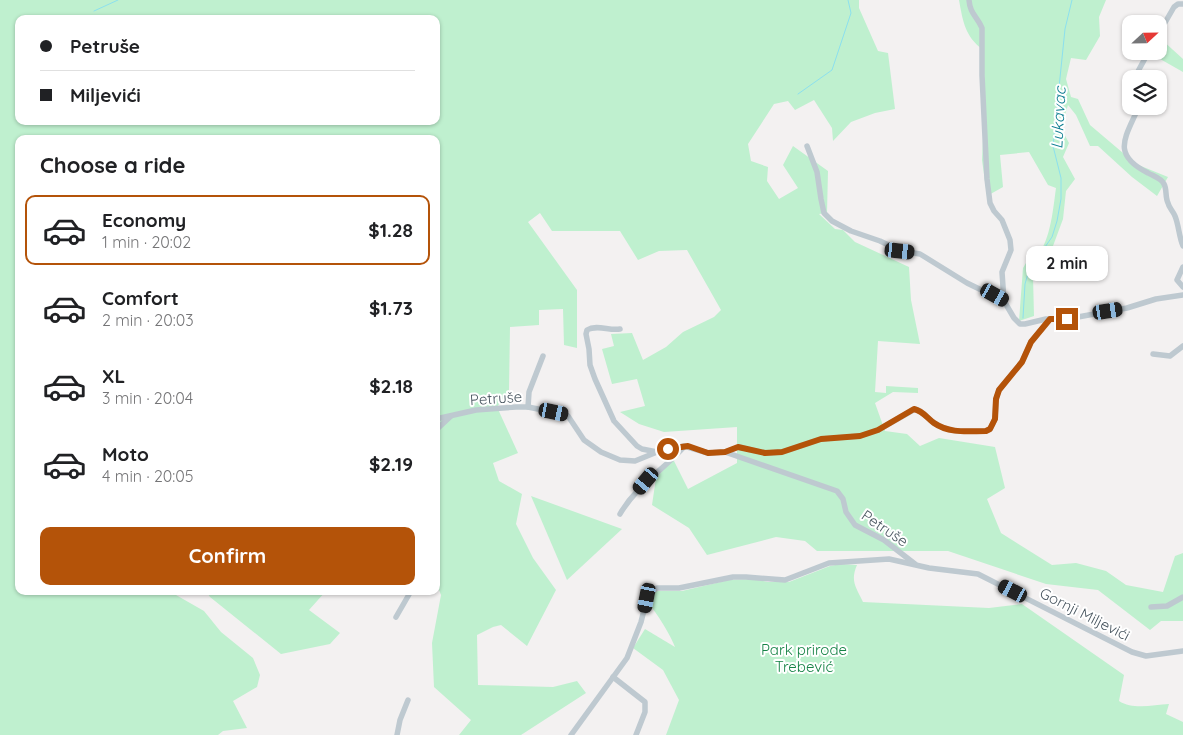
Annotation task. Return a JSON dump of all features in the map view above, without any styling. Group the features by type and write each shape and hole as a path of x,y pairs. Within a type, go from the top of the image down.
{"street":[{"path":"969,0 972,13 982,28 982,75 987,179 990,203 1002,220 1010,240 1011,250 1002,272 1004,302 1014,318 1020,324 1050,319 1067,319 1127,308 1156,299 1183,296"},
{"path":"1168,17 1174,7 1178,4 1183,4"},
{"path":"1136,115 1125,137 1124,153 1134,166 1162,181 1165,186 1167,202 1174,213 1183,246"},
{"path":"807,146 817,172 820,199 824,213 838,226 880,241 900,251 920,254 953,275 1004,302"},
{"path":"1183,267 1177,280 1183,287"},
{"path":"725,452 738,447 765,453 782,452 821,439 860,436 878,430 914,409 920,410 935,423 953,431 986,431 990,429 995,419 996,399 999,390 1022,362 1031,342 1050,319"},
{"path":"620,329 613,330 594,327 587,330 590,365 614,421 637,446 657,452"},
{"path":"1154,354 1170,356 1183,346"},
{"path":"528,407 529,392 543,356"},
{"name":"Petruše","path":"440,418 476,410 528,407 568,416 584,440 601,452 620,460 640,461 657,452 684,446 708,453 725,452"},
{"path":"440,426 452,416"},
{"path":"620,514 646,481 684,446"},
{"path":"738,447 739,457"},
{"path":"725,452 739,457"},
{"name":"Petruše","path":"739,457 837,491 843,499 846,512 855,525 884,540 917,566"},
{"name":"Gornji Miljevići","path":"613,677 626,658 641,622 647,598 657,588 679,588 733,577 785,580 829,563 889,559 917,566 978,574 1132,652 1146,656 1183,651"},
{"path":"396,617 409,595"},
{"path":"1151,607 1167,606 1183,597"},
{"path":"571,735 613,677 645,702 645,712 636,735"},
{"path":"397,735 400,720 408,700"}],"green space":[{"path":"0,0 859,0 859,8 878,51 888,53 895,109 875,113 851,122 833,141 832,128 814,100 795,110 788,101 774,104 748,144 751,161 768,167 767,181 779,199 798,188 783,165 793,146 828,171 827,213 819,214 835,229 843,230 855,242 909,267 911,300 920,344 878,341 875,392 886,393 886,386 918,388 918,393 893,392 875,403 885,431 907,434 920,446 939,438 995,447 1005,488 987,499 1001,533 1052,565 1076,563 1106,571 1126,585 1163,592 1175,556 1183,553 1183,621 1161,621 1150,630 1098,590 1046,584 948,551 817,551 805,541 776,537 707,555 689,528 652,505 656,478 673,459 688,489 737,463 737,427 664,432 639,424 620,412 645,406 637,379 612,384 602,349 614,346 611,334 632,333 643,360 666,347 683,332 714,317 721,310 687,250 659,251 638,260 620,231 552,231 540,213 528,222 577,290 577,348 564,345 563,309 539,310 539,325 510,327 509,390 497,407 518,453 493,463 499,481 522,494 516,524 533,558 556,590 527,646 501,625 477,635 478,685 553,687 577,681 586,693 521,735 459,735 471,720 434,687 432,643 441,595 440,135 15,135 15,595 176,595 204,611 221,632 253,658 260,675 257,687 233,701 247,728 223,731 218,735 0,735"},
{"path":"959,0 1106,0 1099,17 1100,36 1086,60 1071,58 1066,79 1071,97 1078,99 1090,125 1136,164 1168,177 1157,196 1132,177 1098,146 1090,146 1076,115 1068,105 1061,128 1069,143 1063,157 1075,179 1066,191 1063,219 1053,246 1033,276 1034,316 1019,321 1023,268 1026,263 1034,259 1040,252 1045,242 1052,219 1056,188 1048,185 1029,152 1000,155 1003,187 987,196 982,160 985,96 983,50 972,39 966,28"},
{"path":"1168,45 1183,59 1183,72 1162,60 1168,60"},
{"path":"531,496 622,529 567,580"},
{"name":"Park prirode Trebević","path":"841,564 857,565 854,580 863,602 989,608 1022,604 1124,675 1119,701 1137,706 1169,704 1166,714 1183,722 1183,735 666,735 679,700 663,670 633,648 645,629 675,647 655,611 647,602 650,596 657,591 682,591 729,580 754,579 768,582 789,582 830,566"},
{"path":"209,595 322,595 309,610 340,633 330,644 281,654"}],"waterway":[{"path":"94,11 118,0"},
{"path":"798,94 832,70 851,13 848,0"},
{"name":"Lukavac","path":"1023,318 1025,284 1029,270 1052,237 1061,199 1061,178 1053,146 1065,29 1072,0"}],"route":[{"path":"668,449 688,446 708,453 716,453 738,447 765,453 782,452 804,443 821,439 860,436 878,430 914,409 920,410 935,423 953,431 986,431 990,429 995,419 996,399 999,390 1022,362 1031,342 1050,319 1067,319"}]}
